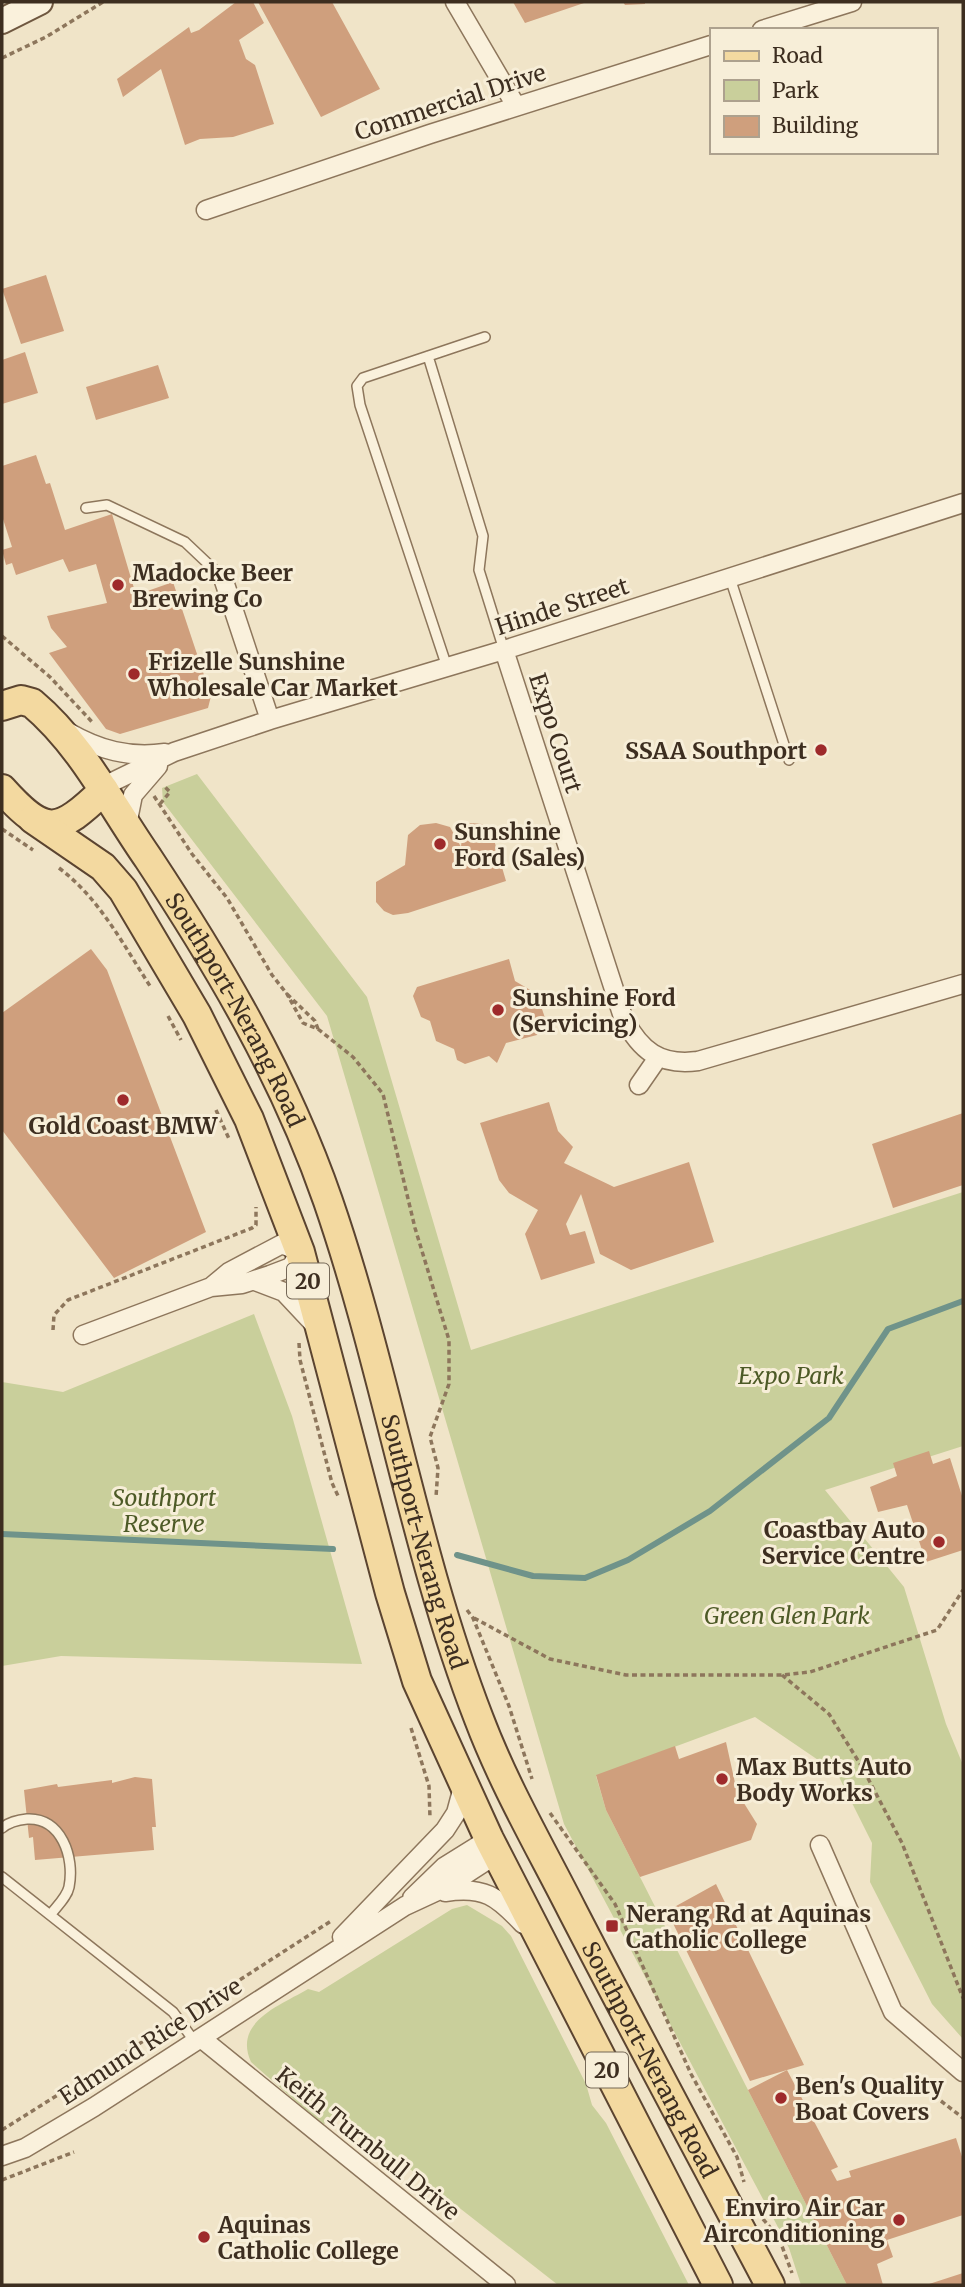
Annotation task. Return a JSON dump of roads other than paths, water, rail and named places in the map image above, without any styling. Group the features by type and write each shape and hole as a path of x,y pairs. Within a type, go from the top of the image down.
{"main road":[{"path":"2,21 40,2"},
{"name":"20","path":"2,683 32,703 53,723 84,758 103,789 85,808 54,826 13,801"},
{"path":"2,706 21,700 32,703"},
{"name":"Southport-Nerang Road","path":"103,789 211,953 258,1038 312,1158 341,1239 451,1641 480,1723 538,1817 781,2280"},
{"name":"Southport-Nerang Road","path":"13,801 103,867 123,890 197,1014 249,1118 300,1252 311,1337 417,1681 463,1787 718,2285"},
{"path":"300,1252 341,1239"},
{"path":"493,1847 538,1817"}],"street":[{"path":"455,2 516,106"},
{"path":"768,28 852,2"},
{"name":"Commercial Drive","path":"206,210 516,106 710,45"},
{"name":"Hinde Street","path":"103,789 174,752 270,720 504,650 963,503"},
{"path":"223,578 270,720"},
{"name":"Expo Court","path":"504,650 623,1017 641,1047 657,1059"},
{"name":"Hinde Street","path":"53,723 107,751 135,754 174,752"},
{"name":"Hinde Street","path":"127,828 133,795 144,779 174,752"},
{"path":"639,1085 657,1059 682,1063 698,1061 963,984"},
{"path":"82,1335 211,1287 255,1281 291,1267 300,1252 282,1244 229,1272 211,1287"},
{"path":"255,1281 274,1287 296,1302 311,1337"},
{"name":"Edmund Rice Drive","path":"320,1960 444,1830 456,1813 463,1787"},
{"path":"820,1845 893,2012 963,2073"},
{"name":"Edmund Rice Drive","path":"2,2156 25,2148 413,1902 444,1867 493,1847"},
{"name":"Edmund Rice Drive","path":"413,1902 463,1889 487,1893 508,1907 547,1954"},
{"name":"Keith Turnbull Drive","path":"198,2040 506,2285"}],"lane":[{"path":"447,667 360,405 357,386 363,378 485,337"},
{"path":"428,356 483,536 479,570 504,650"},
{"path":"86,508 107,505 185,542 223,578"},
{"path":"730,578 789,760"},
{"path":"2,1828 12,1822 38,1819 51,1824 58,1831 67,1858 69,1887 51,1914"},
{"path":"2,1877 179,2019 198,2040"}],"waterway":[{"path":"457,1555 533,1576 585,1578 628,1560 710,1511 829,1418 888,1329 963,1301"},
{"path":"2,1534 333,1549"}],"place":[{"name":"Madocke Beer Brewing Co","path":"118,585"},
{"name":"Frizelle Sunshine Wholesale Car Market","path":"134,674"},
{"name":"SSAA Southport","path":"821,750"},
{"name":"Sunshine Ford (Sales)","path":"440,844"},
{"name":"Sunshine Ford (Servicing)","path":"498,1010"},
{"name":"Gold Coast BMW","path":"123,1100"},
{"name":"Coastbay Auto Service Centre","path":"939,1542"},
{"name":"Max Butts Auto Body Works","path":"722,1779"},
{"name":"Nerang Rd at Aquinas Catholic College","path":"612,1926"},
{"name":"Ben's Quality Boat Covers","path":"781,2098"},
{"name":"Enviro Air Car Airconditioning","path":"899,2220"},
{"name":"Aquinas Catholic College","path":"204,2237"}],"park label":[{"name":"Expo Park","path":"791,1375"},
{"name":"Southport Reserve","path":"164,1510"},
{"name":"Green Glen Park","path":"787,1615"}]}
